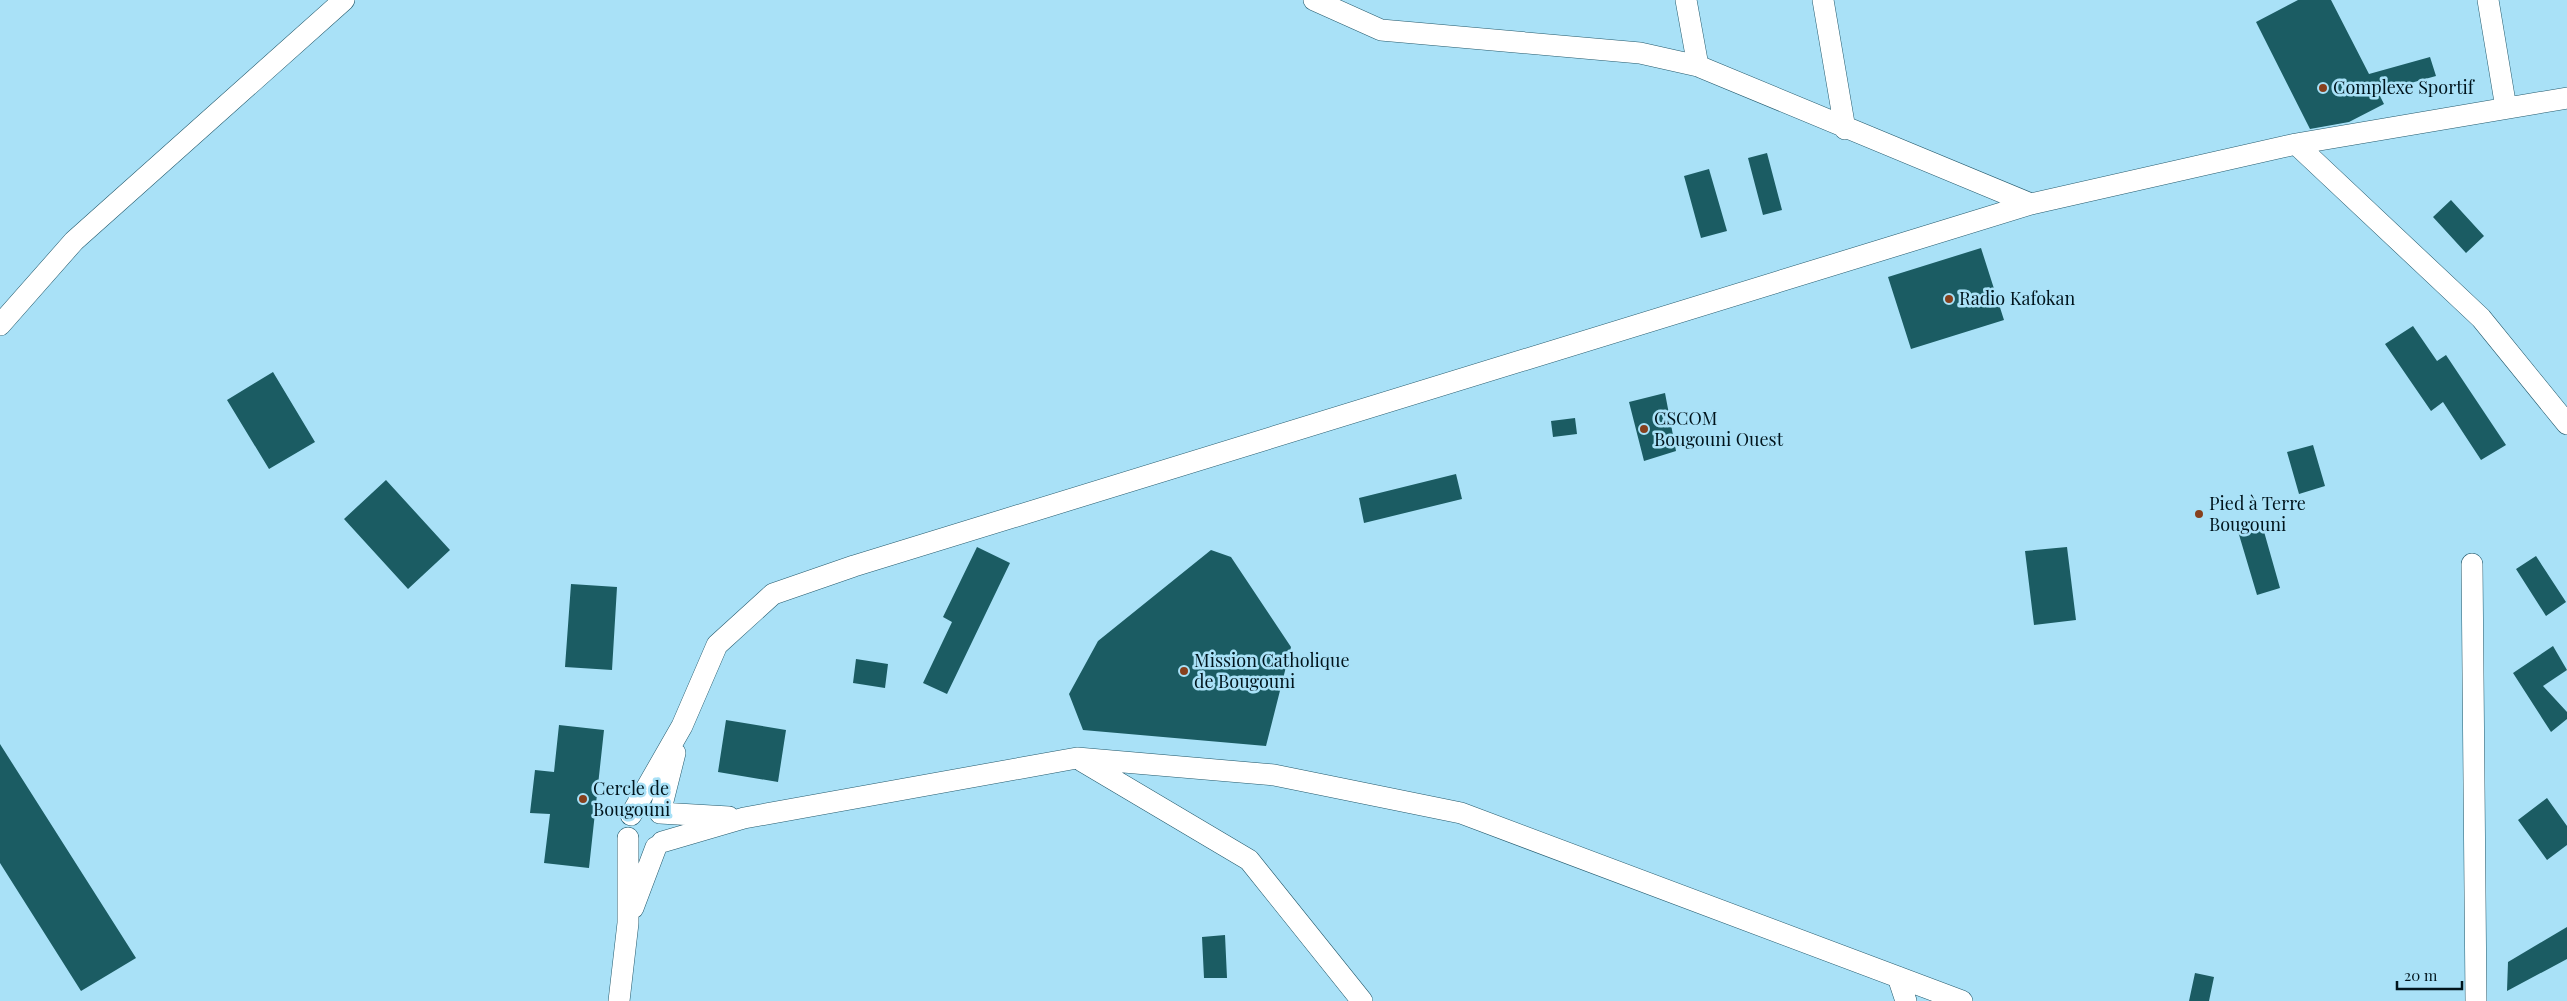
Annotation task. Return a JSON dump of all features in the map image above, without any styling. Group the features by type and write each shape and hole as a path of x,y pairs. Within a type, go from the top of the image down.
{"street":[{"path":"0,325 74,241 344,0"},
{"path":"1314,0 1381,30 1640,53 1698,66 1845,129 2031,204"},
{"path":"1686,0 1698,66"},
{"path":"1823,0 1845,129"},
{"path":"2488,0 2506,108"},
{"path":"619,1001 628,923 628,838 626,828 631,815 682,726 718,645 773,594 864,563 2031,204 2296,144 2567,98"},
{"path":"2296,144 2481,318 2567,424"},
{"path":"2472,564 2476,1001"},
{"path":"628,923 667,827 660,813 682,726"},
{"path":"628,838 640,848 659,845 744,818 1077,758 1274,775 1461,813 1962,1001"},
{"path":"1077,758 1249,860 1362,1001"},
{"path":"631,815 645,808 660,813 744,818"},
{"path":"1898,977 1906,1001"}],"building":[{"path":"2298,0 2331,0 2369,74 2430,57 2436,76 2378,92 2384,104 2349,122 2310,129 2256,22"},
{"path":"1767,153 1782,210 1763,215 1748,158"},
{"path":"1709,169 1727,231 1701,238 1684,176"},
{"path":"2451,200 2484,236 2466,253 2433,217"},
{"path":"1981,248 2004,320 1911,349 1888,277"},
{"path":"2413,326 2437,361 2446,355 2506,445 2481,460 2443,402 2431,411 2385,344"},
{"path":"273,372 315,442 269,469 227,400"},
{"path":"1665,393 1676,451 1644,461 1629,402"},
{"path":"1575,418 1577,434 1553,437 1551,421"},
{"path":"2313,445 2325,486 2299,494 2287,452"},
{"path":"1456,474 1462,499 1364,523 1359,498"},
{"path":"386,480 450,550 408,589 344,519"},
{"path":"2261,521 2280,588 2257,595 2237,528"},
{"path":"977,547 1010,563 947,694 923,683 952,622 943,617"},
{"path":"2067,547 2076,620 2034,625 2025,551"},
{"name":"Mission Catholique de Bougouni","path":"1211,550 1231,557 1291,647 1266,746 1083,730 1069,694 1098,641"},
{"path":"2536,556 2566,602 2546,616 2516,569"},
{"path":"571,584 617,587 612,670 565,667"},
{"path":"2553,646 2567,670 2543,686 2567,712 2567,719 2551,732 2513,673"},
{"path":"856,659 888,664 885,688 853,683"},
{"path":"726,720 786,730 778,782 718,772"},
{"path":"559,725 604,730 589,868 544,863 550,814 530,813 535,770 554,772"},
{"path":"0,744 136,958 81,991 0,863"},
{"path":"2547,798 2567,826 2567,845 2547,860 2518,820"},
{"path":"2567,927 2567,959 2507,991 2508,962"},
{"path":"1225,935 1227,978 1204,978 1202,937"},
{"path":"2195,973 2214,977 2209,1001 2189,1001"}],"place":[{"name":"Complexe Sportif","path":"2323,88"},
{"name":"Radio Kafokan","path":"1949,299"},
{"name":"CSCOM Bougouni Ouest","path":"1644,429"},
{"name":"Pied à Terre Bougouni","path":"2199,514"},
{"name":"Mission Catholique de Bougouni","path":"1184,671"},
{"name":"Cercle de Bougouni","path":"583,799"}]}
